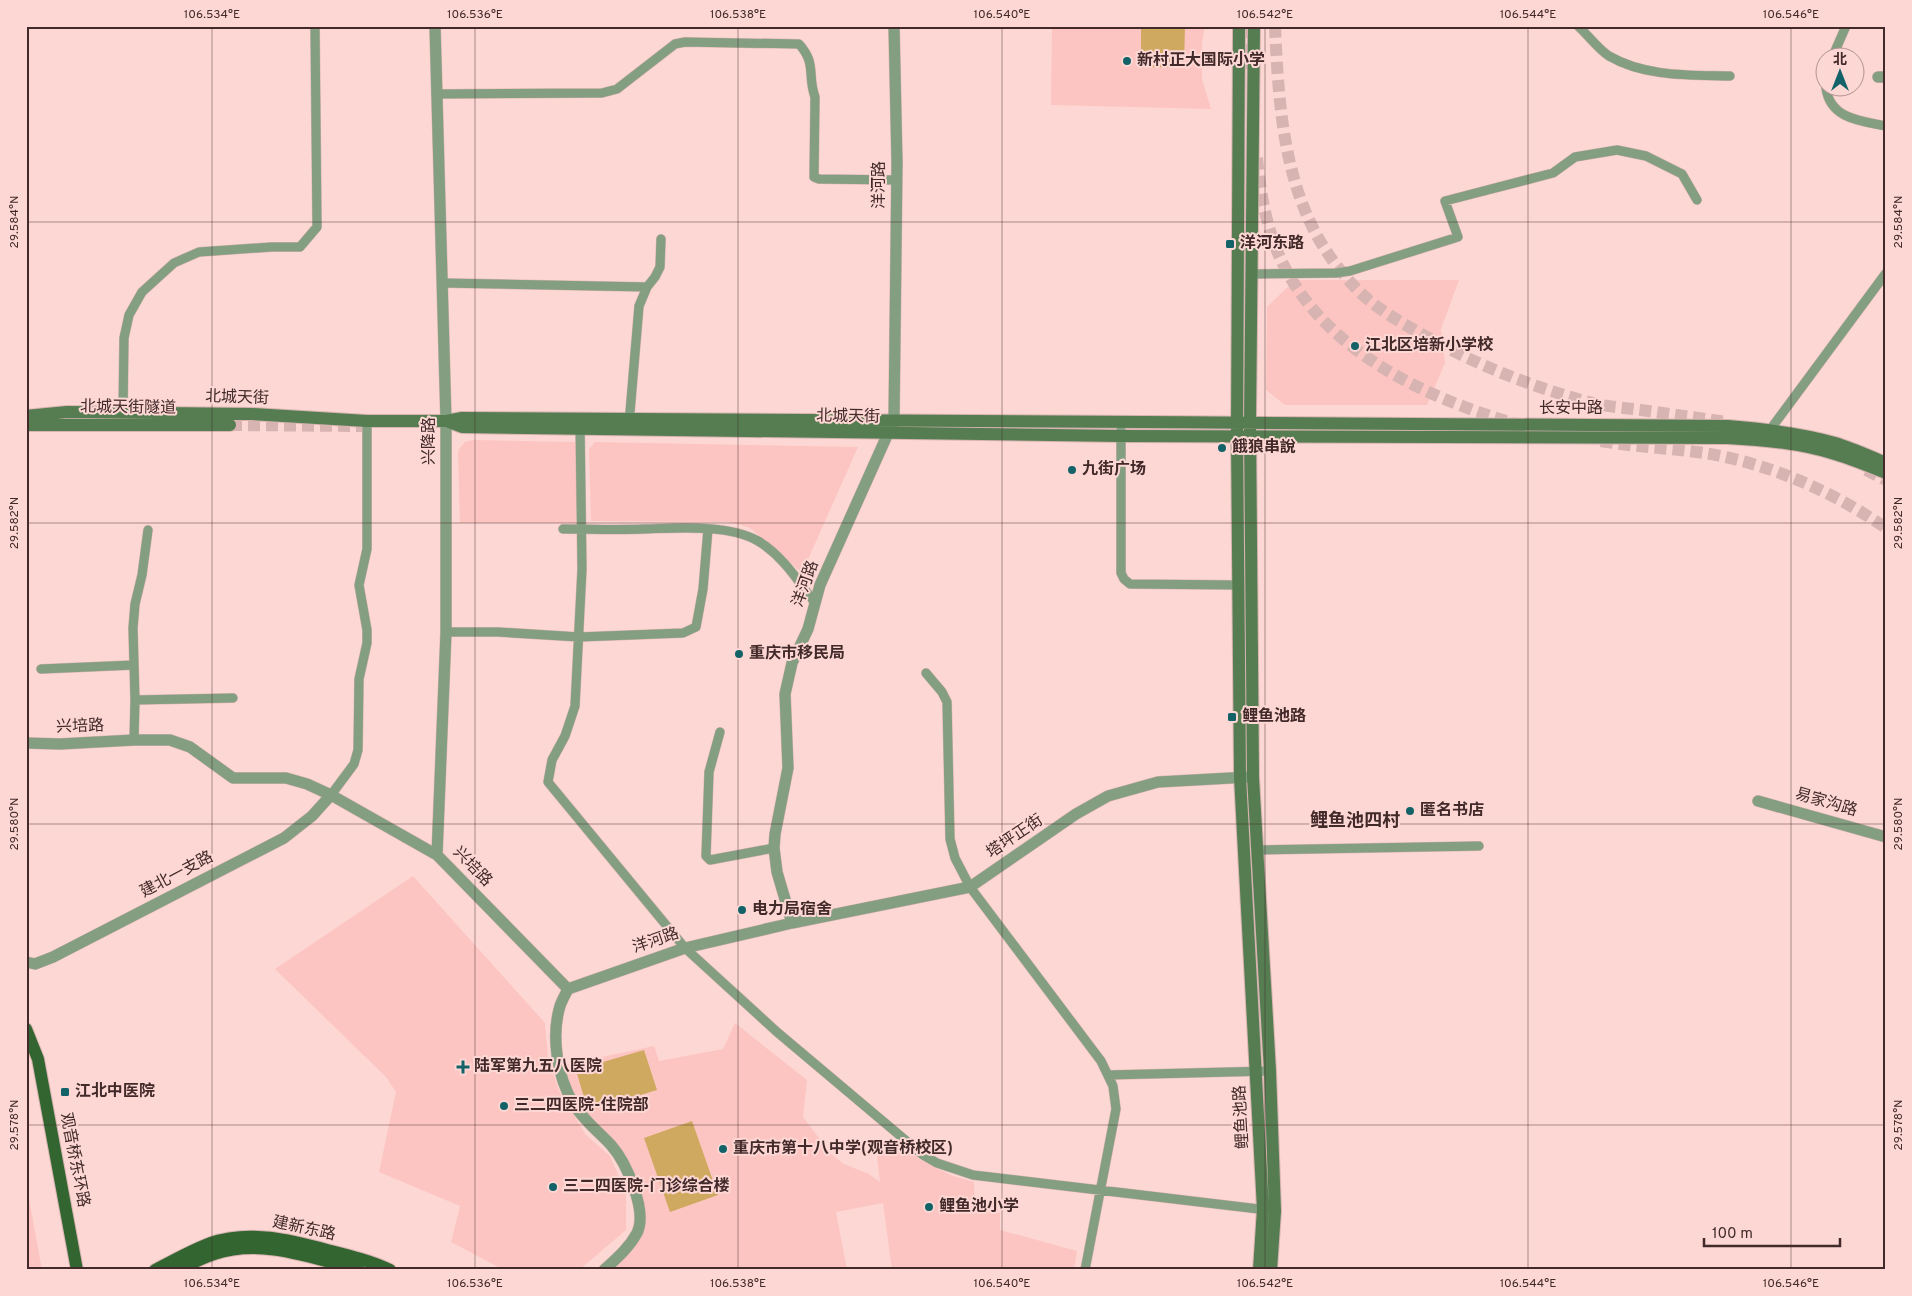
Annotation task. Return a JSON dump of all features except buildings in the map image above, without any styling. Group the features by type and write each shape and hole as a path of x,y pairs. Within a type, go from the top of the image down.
{"main road":[{"path":"1238,26 1244,430"},
{"path":"1244,430 1252,274 1254,26"},
{"name":"北城天街","path":"26,416 67,412 252,414 367,421 446,421 462,427 580,423 889,434 1120,436 1244,430"},
{"name":"北城天街","path":"629,424 894,420 1120,423 1244,430"},
{"name":"北城天街隧道","path":"26,425 230,425"},
{"name":"长安中路","path":"1244,430 1648,437 1796,434 1836,443 1886,463"},
{"name":"鲤鱼池路","path":"1244,430 1238,585 1240,777 1263,1071"},
{"name":"鲤鱼池路","path":"1244,430 1254,777 1258,850 1263,1071 1272,1270"},
{"name":"长安中路","path":"1766,435 1793,444 1834,453 1886,473"},
{"name":"观音桥东环路","path":"26,1029 38,1059 79,1269"},
{"name":"鲤鱼池路","path":"1259,1270 1269,1210"},
{"name":"建新东路","path":"155,1270 211,1243 231,1238 251,1237 288,1240 375,1263 390,1270"},
{"name":"建新东路","path":"179,1270 214,1254 253,1248 286,1251 358,1270"}],"street":[{"path":"123,412 124,338 129,315 142,292 174,262 199,252 300,247 317,227 315,26"},
{"name":"兴降路","path":"434,26 446,421 446,632 437,856"},
{"name":"洋河路","path":"568,989 686,948 792,923 777,872 774,848 788,768 785,694 792,663 808,629 820,586 894,420 897,180 894,26"},
{"path":"1578,26 1608,55 1642,70 1680,75 1730,76"},
{"path":"1836,48 1846,26"},
{"path":"436,94 602,93 617,89 676,44 685,42 799,44 808,53 811,63 812,90 815,97 814,177 818,179 897,180"},
{"path":"1829,98 1841,114 1850,119 1886,126"},
{"path":"1252,274 1336,273 1458,237 1445,201 1553,173 1575,157 1608,151 1617,150 1646,156 1682,174 1697,200"},
{"path":"629,424 639,306 646,287 655,277 660,267 661,239"},
{"path":"1766,435 1886,274"},
{"path":"443,283 646,287"},
{"path":"331,795 354,764 358,750 360,678 367,643 367,630 359,586 367,549 367,421"},
{"path":"580,423 582,529 575,706 565,736 552,760 548,782 686,948 776,1032 923,1155 937,1163 973,1175 1269,1210"},
{"path":"1120,423 1120,574 1124,580 1130,584 1238,585"},
{"path":"564,529 708,529 726,531 757,540 775,554 815,603"},
{"path":"446,632 498,632 579,637 683,633 696,627 703,589 708,529"},
{"path":"134,740 135,604 142,575 148,530"},
{"path":"41,669 134,664"},
{"path":"926,673 942,692 947,702 950,839 955,858 970,887 1101,1061 1113,1086 1116,1109 1085,1270"},
{"path":"135,700 233,698"},
{"path":"720,732 709,772 706,856 710,860 774,848"},
{"name":"兴培路","path":"26,743 60,744 134,740 178,742 190,747 233,778 291,779 307,784 331,795 437,856 568,989"},
{"name":"塔坪正街","path":"792,923 970,887 1076,814 1108,796 1158,782 1254,777"},
{"name":"建北一支路","path":"29,964 76,946 284,838 312,816 331,795"},
{"name":"易家沟路","path":"1758,801 1886,837"},
{"path":"1258,850 1478,846"},
{"path":"568,989 560,1006 557,1024 559,1065 565,1086 573,1103 584,1119 612,1146 621,1158 639,1207 640,1220 638,1231 622,1253 604,1270"},
{"path":"1108,1075 1263,1071"}],"shaded area":[{"name":"新村正大国际小学","path":"1052,26 1205,26 1202,43 1202,79 1211,109 1051,105"},
{"path":"1141,26 1185,26 1184,68 1141,67"},
{"name":"江北区培新小学校","path":"1295,280 1459,280 1441,329 1445,363 1427,405 1285,405 1266,390 1267,307"},
{"path":"472,440 576,442 576,523 460,523 458,453 465,442"},
{"path":"595,442 858,447 802,573 750,528 741,525 727,522 591,521 589,449"},
{"name":"陆军第九五八医院","path":"413,876 545,1023 548,1057 559,1091 586,1135 610,1156 626,1193 626,1230 579,1270 504,1270 451,1242 460,1206 379,1172 396,1092 386,1077 275,969"},
{"name":"重庆市第十八中学(观音桥校区)","path":"735,1023 807,1080 803,1117 831,1154 844,1164 869,1174 880,1182 877,1157 901,1144 921,1160 936,1168 953,1176 974,1182 975,1211 1000,1213 1000,1230 1077,1251 1074,1270 892,1270 883,1203 836,1212 847,1270 610,1270 624,1256 644,1206 589,1115 577,1101 565,1065 654,1046 659,1061 723,1049"},
{"path":"644,1050 657,1090 588,1111 576,1070"},
{"path":"692,1121 718,1195 670,1212 644,1138"},
{"path":"26,1182 42,1270 26,1270"}],"tunnel":[{"path":"1247,26 1248,69"},
{"path":"1275,26 1283,128 1294,178 1302,203 1316,234 1330,257 1359,292 1395,319 1455,352 1547,390 1601,405 1727,422"},
{"path":"1257,158 1263,201 1274,243 1291,279 1313,310 1341,337 1371,360 1405,380 1440,397 1513,423"},
{"path":"230,425 362,426"},
{"path":"1601,441 1704,453 1775,471 1799,480 1844,502 1886,528"},
{"path":"1866,470 1886,480"}],"place":[{"name":"新村正大国际小学","path":"1127,61"},
{"name":"洋河东路","path":"1230,244"},
{"name":"江北区培新小学校","path":"1355,346"},
{"name":"餓狼串說","path":"1222,448"},
{"name":"九街广场","path":"1072,470"},
{"name":"重庆市移民局","path":"739,654"},
{"name":"鲤鱼池路","path":"1232,717"},
{"name":"匿名书店","path":"1410,811"},
{"name":"电力局宿舍","path":"742,910"},
{"name":"陆军第九五八医院","path":"463,1067"},
{"name":"江北中医院","path":"65,1092"},
{"name":"三二四医院-住院部","path":"504,1106"},
{"name":"重庆市第十八中学(观音桥校区)","path":"723,1149"},
{"name":"三二四医院-门诊综合楼","path":"553,1187"},
{"name":"鲤鱼池小学","path":"929,1207"}],"district":[{"name":"鲤鱼池四村","path":"1355,821"}]}
